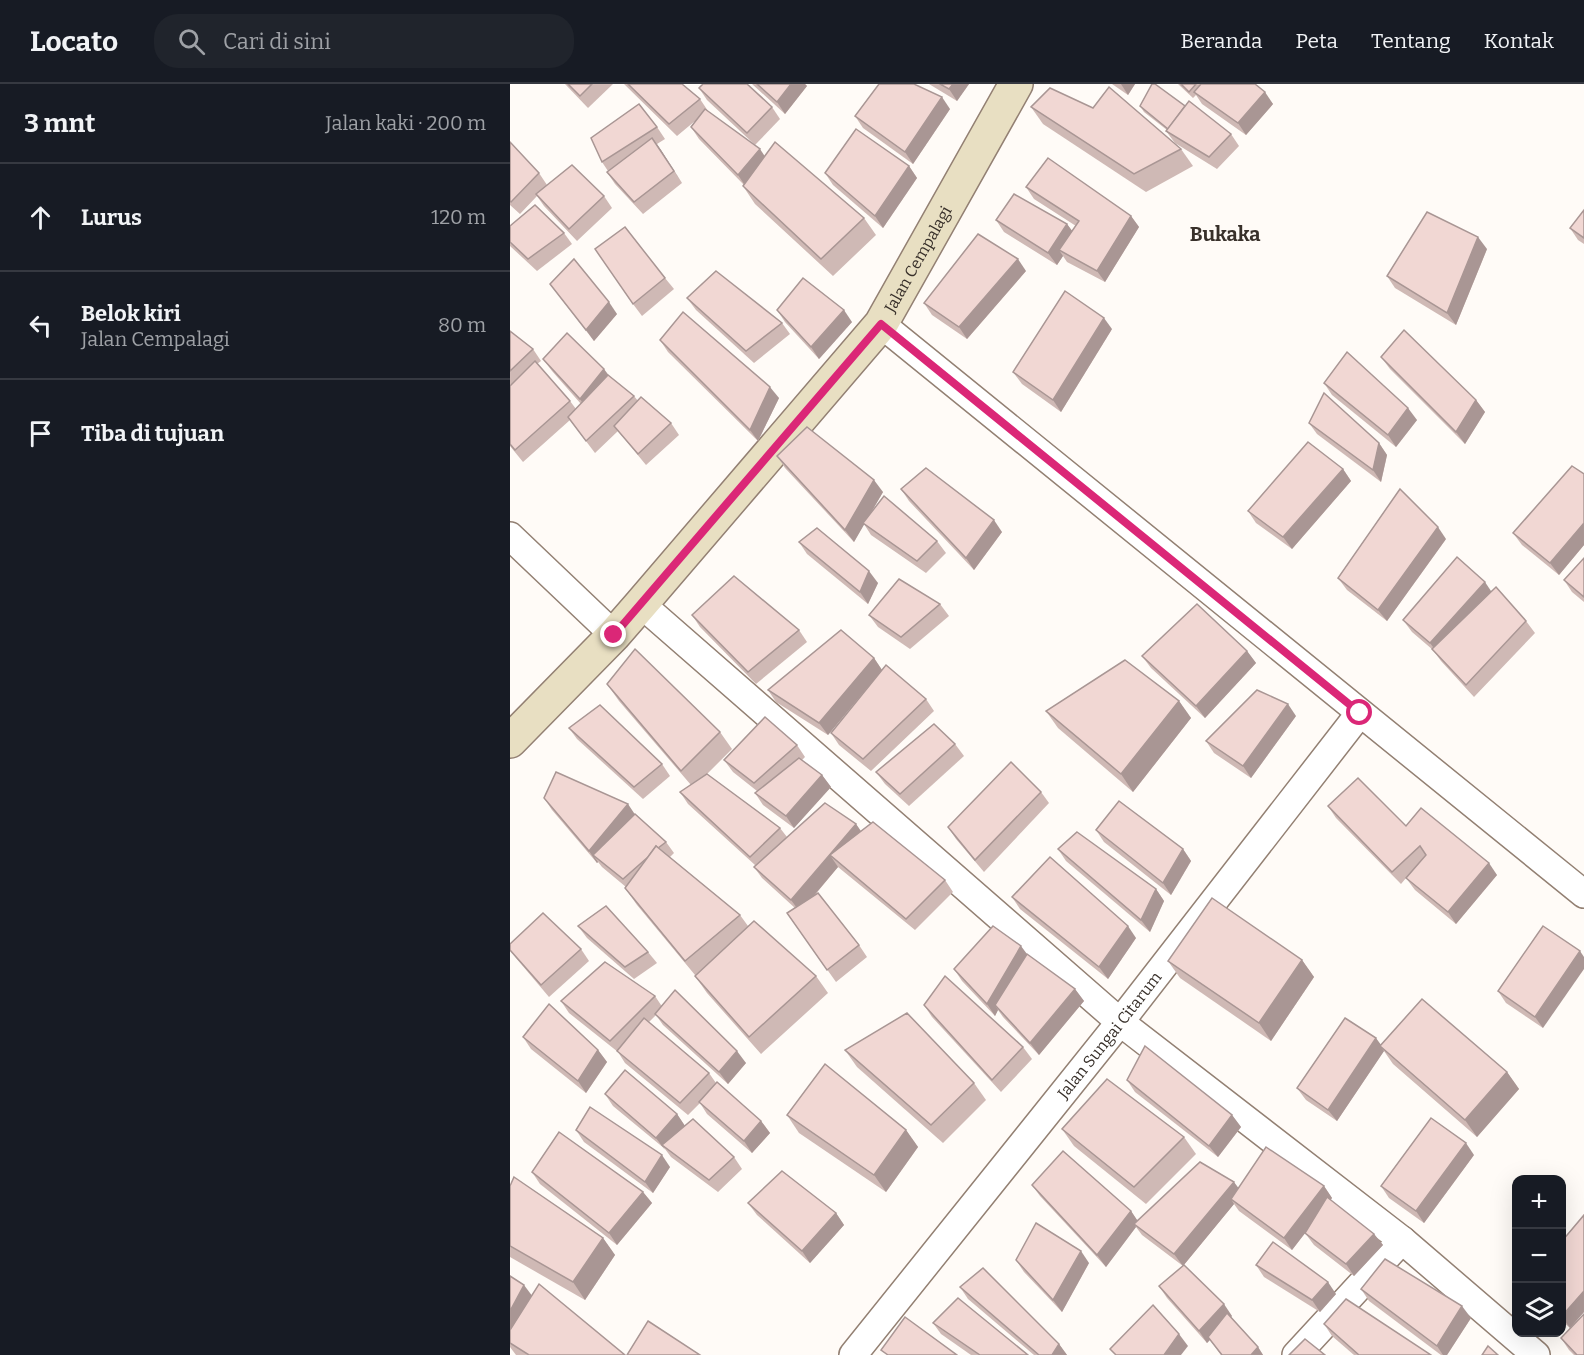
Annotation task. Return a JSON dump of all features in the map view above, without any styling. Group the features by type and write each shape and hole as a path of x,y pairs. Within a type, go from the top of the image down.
{"street":[{"name":"Jalan Cempalagi","path":"510,741 614,635 881,324 1016,84"},
{"path":"881,324 1584,894"},
{"path":"510,536 614,635"},
{"path":"641,604 1120,1022 1402,1240 1536,1355"},
{"name":"Jalan Sungai Citarum","path":"853,1355 1120,1022 1360,713"},
{"path":"1296,1355 1402,1240"}],"building":[{"path":"568,84 592,84 580,96"},
{"path":"628,84 682,84 700,99 669,124"},
{"path":"703,84 747,84 772,107 747,133 699,88"},
{"path":"757,84 791,84 777,102"},
{"path":"879,84 914,84 942,97 905,152 855,116"},
{"path":"940,84 953,84 949,89"},
{"path":"1152,84 1185,106 1168,129 1140,106"},
{"path":"1181,84 1196,84 1189,92"},
{"path":"1201,84 1255,84 1265,92 1238,123 1194,92"},
{"path":"1109,87 1181,149 1134,174 1031,107 1050,88 1093,108"},
{"path":"1189,101 1231,134 1209,157 1166,131"},
{"path":"639,104 657,127 602,162 591,138"},
{"path":"705,109 760,149 738,175 691,127"},
{"path":"856,129 909,166 875,216 825,173"},
{"path":"652,138 674,171 634,202 607,172"},
{"path":"510,142 539,173 511,202 510,201"},
{"path":"775,142 864,218 821,259 743,186"},
{"path":"1048,158 1131,216 1097,271 1059,250 1079,221 1026,187"},
{"path":"572,165 604,196 569,229 536,194"},
{"path":"1014,194 1067,224 1048,253 996,220"},
{"path":"535,205 564,233 528,259 510,242 510,226"},
{"path":"1584,210 1584,238 1570,228"},
{"path":"1427,212 1478,237 1447,313 1387,276"},
{"path":"625,227 665,278 633,304 595,249"},
{"path":"978,234 1018,259 959,327 924,303"},
{"path":"574,259 609,302 586,330 550,284"},
{"path":"716,271 782,323 746,351 687,298"},
{"path":"803,278 844,310 811,347 777,310"},
{"path":"1065,291 1104,318 1053,400 1013,372"},
{"path":"683,312 770,387 750,430 660,340"},
{"path":"1404,330 1476,400 1456,432 1381,357"},
{"path":"510,331 533,349 510,371"},
{"path":"567,333 604,369 580,399 543,359"},
{"path":"1347,352 1408,408 1388,435 1324,383"},
{"path":"535,361 570,401 515,450 510,444 510,386"},
{"path":"608,375 634,396 586,441 568,417"},
{"path":"1324,393 1379,443 1373,470 1309,423"},
{"path":"641,397 671,423 638,454 614,426"},
{"path":"807,427 874,480 845,530 777,456"},
{"path":"1308,442 1343,469 1283,537 1248,511"},
{"path":"1572,466 1584,474 1584,523 1550,563 1513,533"},
{"path":"926,468 994,520 966,558 901,489"},
{"path":"1400,489 1438,527 1378,610 1338,578"},
{"path":"884,496 937,541 917,561 863,523"},
{"path":"817,528 869,571 860,592 799,542"},
{"path":"1457,557 1485,582 1430,643 1403,620"},
{"path":"1584,558 1584,597 1564,580"},
{"path":"734,576 799,630 748,672 692,615"},
{"path":"899,579 940,604 901,637 869,615"},
{"path":"1496,587 1526,621 1466,685 1432,649"},
{"path":"1197,604 1247,651 1196,706 1142,656"},
{"path":"841,630 874,658 819,723 768,690"},
{"path":"635,649 720,732 681,771 607,684"},
{"path":"1125,660 1179,701 1121,774 1046,711"},
{"path":"886,665 926,699 863,759 831,733"},
{"path":"1257,690 1288,704 1243,766 1206,741"},
{"path":"600,705 662,764 634,787 569,728"},
{"path":"765,717 797,745 754,783 724,760"},
{"path":"934,724 955,744 900,794 876,772"},
{"path":"799,758 822,775 786,816 755,793"},
{"path":"1011,762 1041,792 975,860 948,827"},
{"path":"556,772 628,804 589,851 544,798"},
{"path":"707,774 780,828 750,857 680,792"},
{"path":"1358,778 1406,826 1421,808 1489,863 1448,912 1406,878 1426,855 1420,846 1392,872 1328,806"},
{"path":"1119,801 1183,849 1163,883 1096,830"},
{"path":"825,803 856,824 791,900 754,867"},
{"path":"635,814 666,842 658,848 656,846 648,857 623,879 593,855"},
{"path":"873,822 945,880 906,919 830,855"},
{"path":"1077,832 1156,889 1141,920 1058,849"},
{"path":"656,846 740,915 685,961 625,888"},
{"path":"1050,857 1128,926 1099,967 1012,897"},
{"path":"818,893 859,945 827,970 787,913"},
{"path":"1212,898 1302,960 1259,1023 1168,961"},
{"path":"606,906 648,952 625,967 578,926"},
{"path":"543,913 581,949 541,985 510,950 510,944"},
{"path":"754,921 816,976 749,1037 695,976"},
{"path":"993,926 1021,946 987,1004 954,969"},
{"path":"1543,926 1580,951 1535,1017 1498,991"},
{"path":"1027,954 1075,989 1030,1043 995,1005"},
{"path":"605,962 655,996 610,1041 561,1001"},
{"path":"945,976 1023,1047 992,1080 924,1005"},
{"path":"675,990 737,1051 719,1072 655,1014"},
{"path":"1422,999 1507,1072 1465,1120 1380,1046"},
{"path":"549,1004 598,1050 578,1081 523,1037"},
{"path":"907,1013 974,1083 931,1125 845,1050"},
{"path":"644,1018 709,1073 680,1103 617,1051"},
{"path":"1345,1018 1376,1038 1328,1110 1297,1088"},
{"path":"1145,1046 1232,1115 1209,1146 1127,1080"},
{"path":"825,1064 906,1130 874,1175 787,1115"},
{"path":"625,1070 677,1114 656,1138 605,1094"},
{"path":"1107,1079 1184,1137 1134,1187 1062,1129"},
{"path":"717,1082 761,1121 744,1141 699,1102"},
{"path":"590,1107 662,1155 645,1182 576,1130"},
{"path":"1431,1118 1466,1143 1416,1211 1381,1186"},
{"path":"693,1119 734,1157 709,1180 662,1145"},
{"path":"559,1132 643,1192 609,1233 532,1172"},
{"path":"1266,1147 1324,1186 1284,1238 1231,1199"},
{"path":"1063,1151 1131,1211 1097,1255 1032,1185"},
{"path":"1200,1162 1234,1182 1174,1254 1134,1224"},
{"path":"782,1171 836,1213 802,1251 748,1203"},
{"path":"514,1177 603,1238 573,1282 510,1246 510,1186"},
{"path":"1327,1197 1374,1234 1346,1264 1305,1233"},
{"path":"1584,1215 1584,1291 1566,1311 1566,1283 1566,1236"},
{"path":"1036,1223 1081,1251 1053,1300 1016,1260"},
{"path":"1273,1242 1328,1282 1312,1300 1256,1265"},
{"path":"1385,1259 1462,1306 1437,1346 1361,1289"},
{"path":"1184,1265 1224,1304 1199,1331 1159,1286"},
{"path":"983,1268 1059,1344 1052,1355 1039,1355 960,1287"},
{"path":"510,1276 524,1285 510,1311"},
{"path":"539,1284 625,1355 529,1355 510,1343 510,1330"},
{"path":"958,1298 1028,1355 980,1355 933,1323"},
{"path":"1346,1299 1431,1355 1359,1355 1324,1324"},
{"path":"1153,1305 1179,1334 1164,1355 1116,1355 1110,1349"},
{"path":"1227,1313 1258,1347 1251,1355 1222,1355 1208,1337"},
{"path":"1584,1314 1584,1355 1577,1355 1561,1338 1566,1337 1566,1333"},
{"path":"905,1317 957,1355 888,1355 881,1350"},
{"path":"648,1321 700,1355 627,1355"},
{"path":"1305,1339 1325,1355 1289,1355"},
{"path":"1488,1346 1498,1355 1482,1355"}],"district":[{"name":"Bukaka","path":"1225,234"}],"route":[{"path":"614,635 881,324 1360,713"}]}
